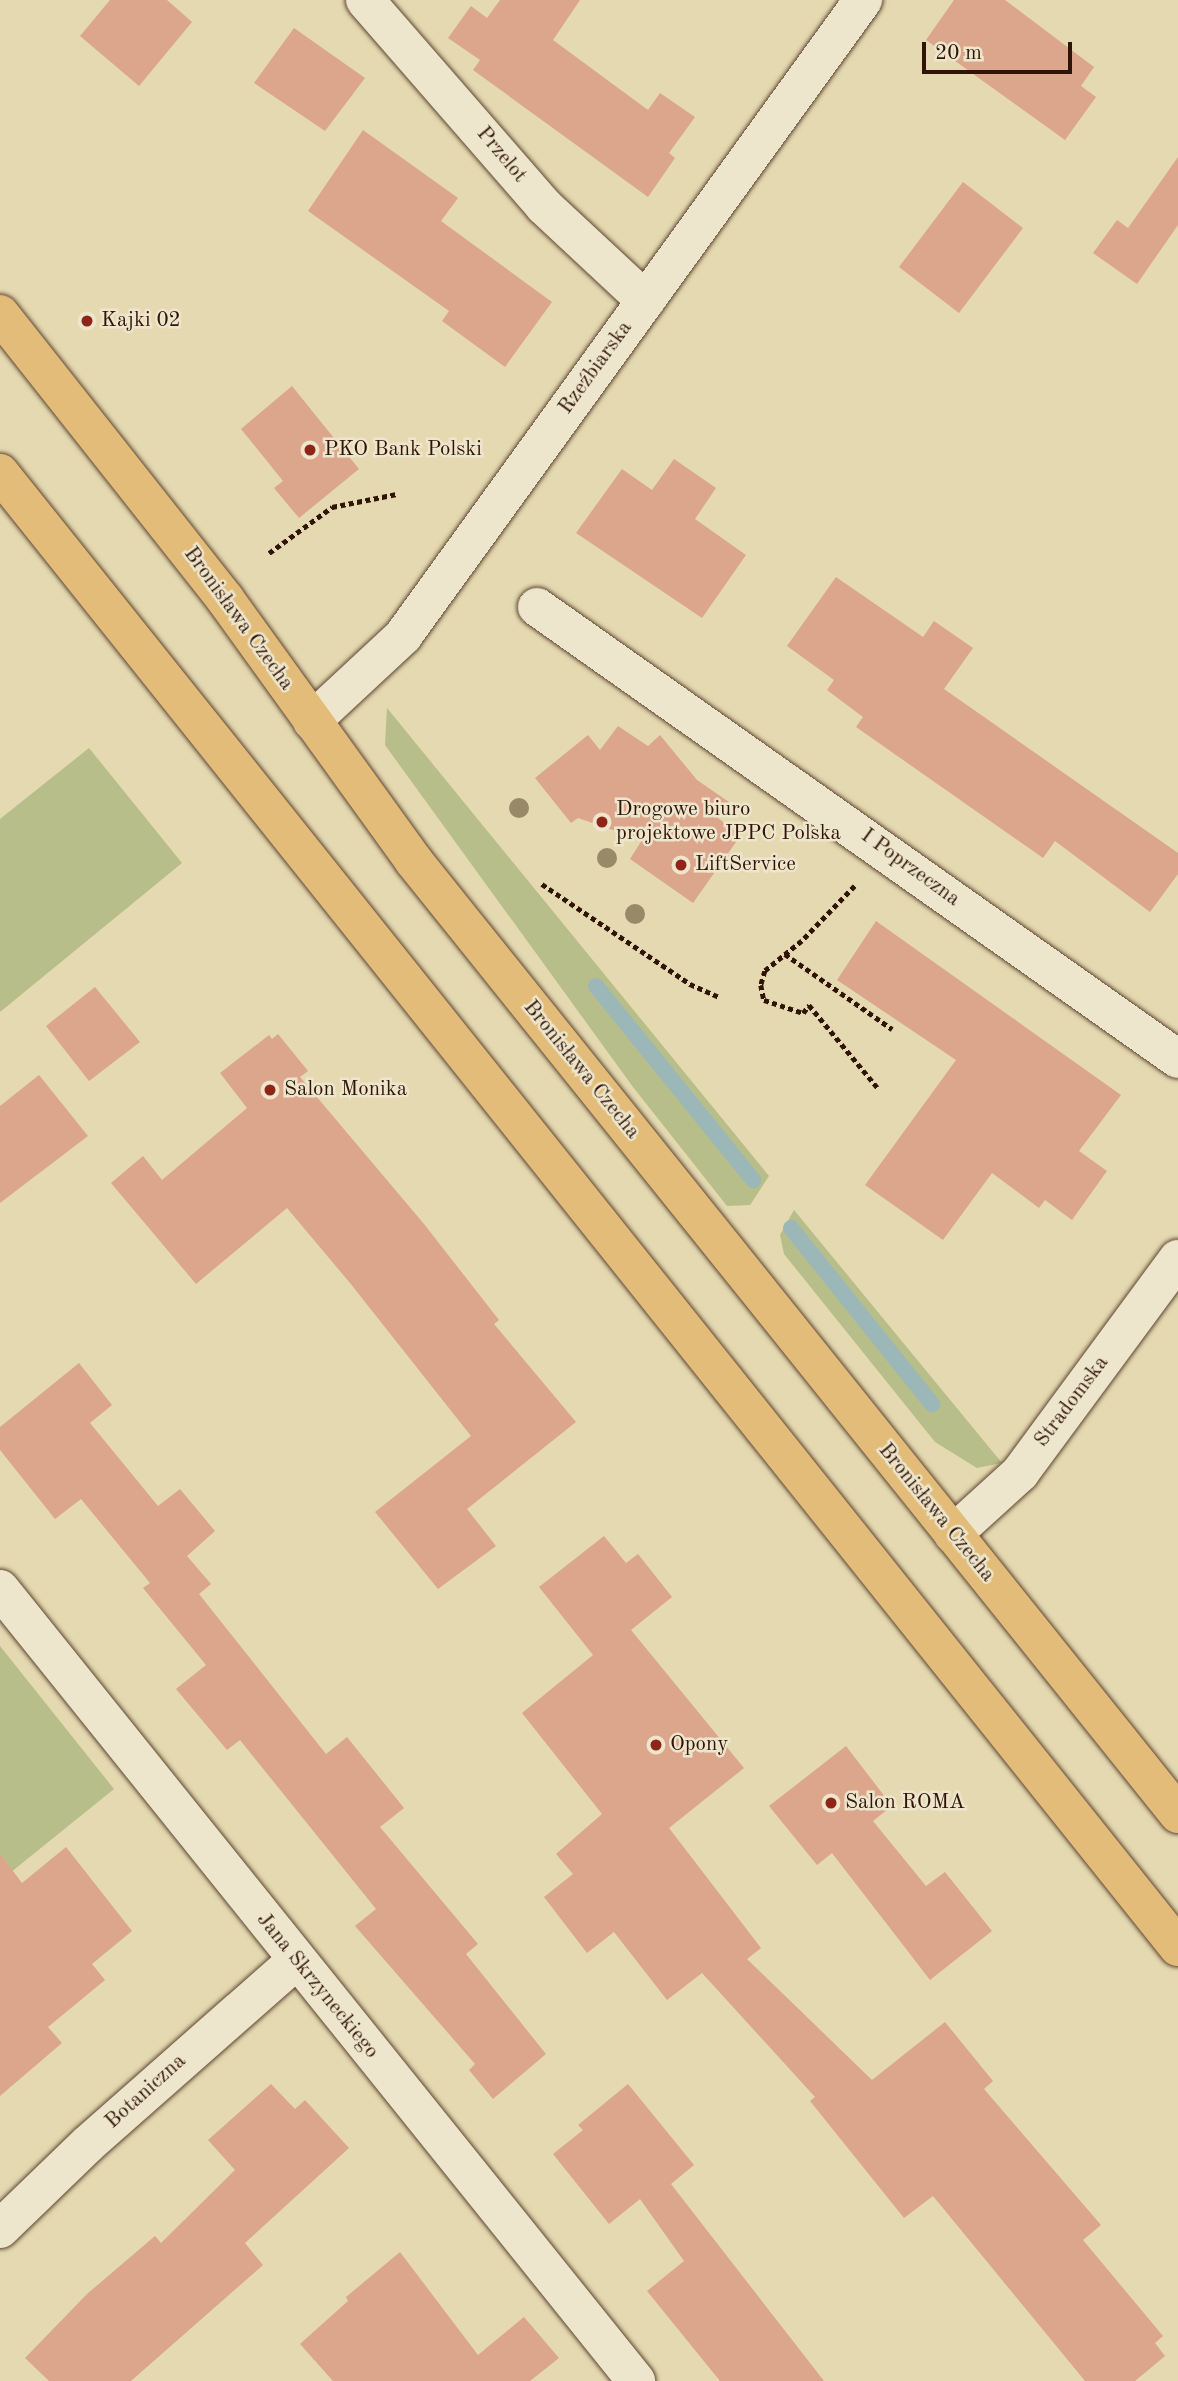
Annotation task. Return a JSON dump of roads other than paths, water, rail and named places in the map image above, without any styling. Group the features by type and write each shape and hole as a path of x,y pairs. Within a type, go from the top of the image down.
{"main road":[{"name":"Bronisława Czecha","path":"0,314 225,599 429,881 1178,1814"},
{"path":"0,473 1178,1947"}],"street":[{"name":"Przelot","path":"365,0 544,206 646,301"},
{"name":"Rzeźbiarska","path":"312,721 403,636 863,0"},
{"name":"I Poprzeczna","path":"537,607 1178,1059"},
{"name":"Stradomska","path":"953,1534 1020,1473 1178,1259"},
{"name":"Jana Skrzyneckiego","path":"0,1589 636,2381"},
{"name":"Botaniczna","path":"0,2229 98,2135 297,1961"}],"waterway":[{"path":"596,986 753,1180"},
{"path":"791,1228 932,1404"}],"place":[{"name":"Kajki 02","path":"87,321"},
{"name":"PKO Bank Polski","path":"310,450"},
{"name":"Drogowe biuro projektowe JPPC Polska","path":"602,822"},
{"name":"LiftService","path":"681,865"},
{"name":"Salon Monika","path":"270,1090"},
{"name":"Opony","path":"656,1745"},
{"name":"Salon ROMA","path":"831,1803"}]}
